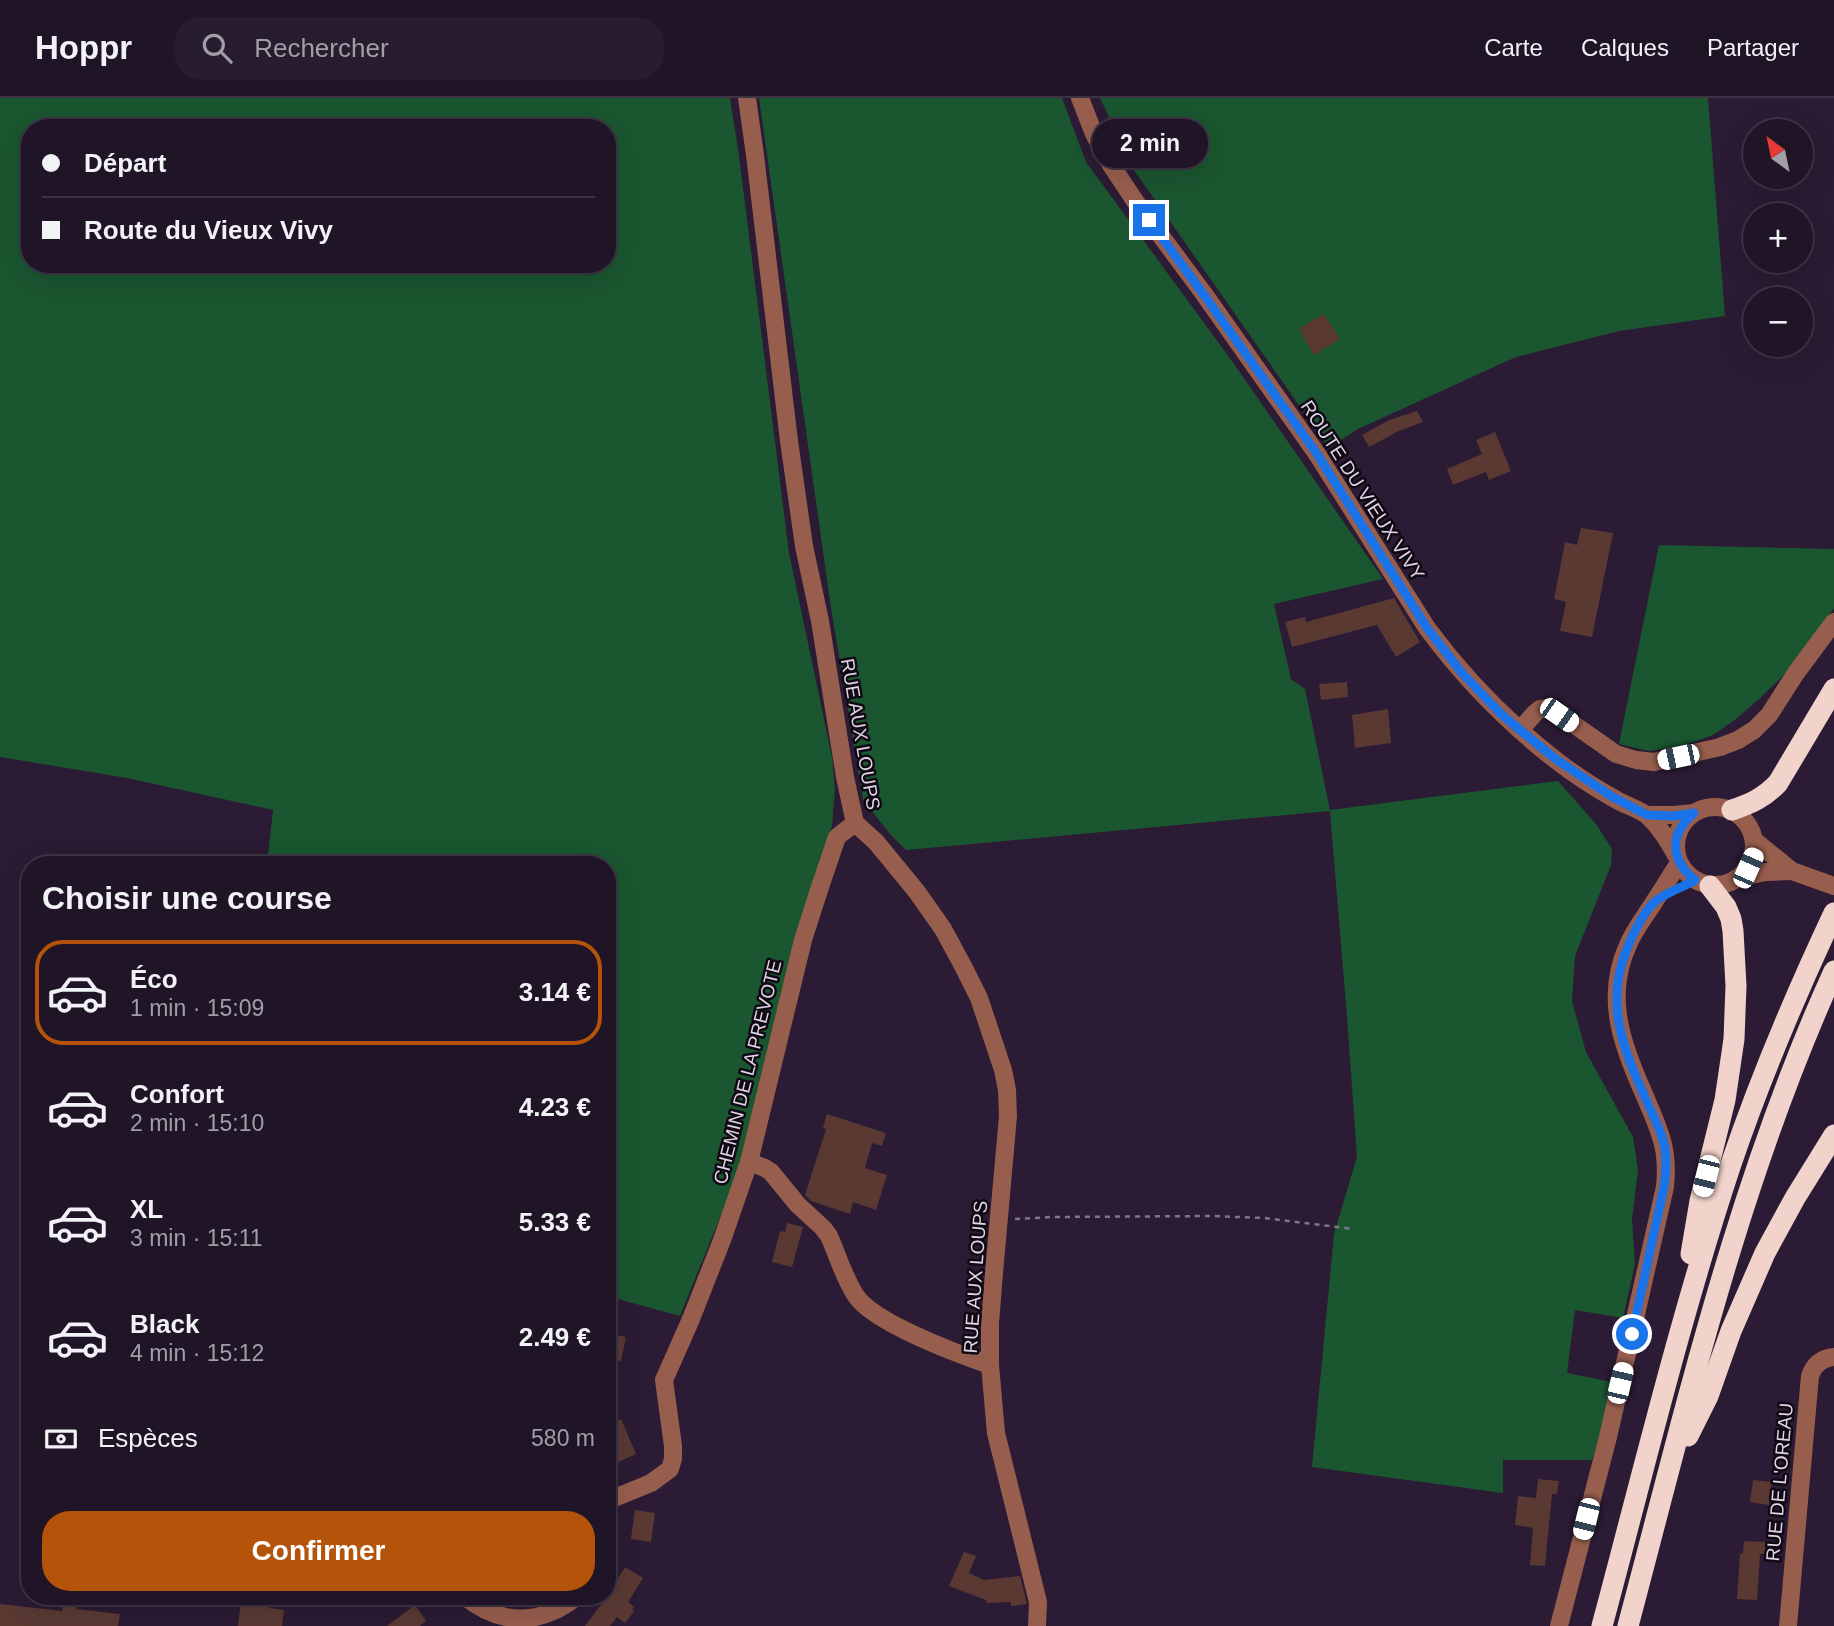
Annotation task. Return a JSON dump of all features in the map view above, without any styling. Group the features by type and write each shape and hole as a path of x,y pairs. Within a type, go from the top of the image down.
{"highway":[{"path":"1732,810 1759,800 1778,783 1834,689"},
{"path":"1674,1357 1700,1201 1725,1100 1734,1039 1736,986 1731,919 1726,907 1703,883"},
{"path":"1602,1626 1674,1357 1730,1167 1778,1039 1834,913"},
{"path":"1628,1626 1716,1294 1775,1115 1834,971"},
{"path":"1667,1479 1707,1396 1765,1254 1795,1198 1834,1135"}],"street":[{"name":"RUE AUX LOUPS","path":"747,98 804,546 820,621 855,823 894,863 943,929 979,998 1007,1090 1008,1116 990,1323 990,1365 996,1433 1038,1602 1037,1626"},
{"name":"ROUTE DU VIEUX VIVY","path":"1080,98 1094,134 1111,165 1317,454 1427,628 1462,673 1500,713 1557,760 1611,796 1647,815 1662,832 1678,859"},
{"path":"1520,730 1535,713 1546,708 1616,754 1636,761 1654,762 1720,747 1754,730 1769,715 1834,621"},
{"path":"1738,878 1748,868 1754,855 1755,841 1751,829 1743,818 1732,810 1706,808 1694,813 1679,831 1676,843 1678,859 1685,873 1703,883 1725,885 1738,878 1765,872 1792,871"},
{"name":"ROUTE DU VIEUX VIVY","path":"1647,815 1674,816 1694,813"},
{"name":"CHEMIN DE LA PREVOTE","path":"616,1498 650,1483 670,1469 673,1446 664,1380 700,1297 749,1162 803,940 837,836 855,823"},
{"path":"1755,841 1792,871 1834,886"},
{"path":"1559,1626 1608,1437 1667,1167 1665,1147 1624,1045 1617,1020 1616,990 1627,946 1656,901 1678,859"},
{"path":"1656,901 1703,883"},
{"path":"749,1162 771,1172 798,1205 823,1228 856,1297 867,1309 891,1324 990,1365"},
{"name":"RUE DE L'OREAU","path":"1788,1626 1810,1376 1812,1368 1819,1362 1834,1357"},
{"path":"476,1605 486,1613 512,1623 550,1615 567,1605"}],"path":[{"path":"998,1220 1212,1216 1264,1218 1353,1230"}],"green space":[{"path":"0,98 730,98 789,553 832,757 835,789 832,826 794,940 736,1178 680,1316 616,1298 616,856 268,856 273,810 127,778 0,757"},
{"path":"759,98 1062,98 1086,162 1232,361 1383,579 1274,604 1291,679 1305,689 1330,810 1558,781 1596,824 1612,849 1611,865 1575,956 1572,1001 1586,1052 1633,1137 1638,1170 1632,1219 1635,1264 1623,1318 1575,1310 1567,1373 1617,1383 1592,1460 1503,1460 1503,1493 1312,1467 1334,1234 1357,1157 1330,811 906,850 863,800 831,608"},
{"path":"1100,98 1708,98 1725,316 1619,331 1516,357 1358,429 1329,448 1134,170"},
{"path":"1659,545 1834,549 1834,608 1784,675 1736,719 1713,735 1678,747 1649,751 1619,744"}],"building":[{"path":"1324,314 1340,339 1314,355 1299,329"},
{"path":"1417,411 1423,422 1369,447 1362,435 1389,420"},
{"path":"1495,432 1511,471 1489,480 1486,472 1453,485 1447,469 1482,454 1476,440"},
{"path":"1581,528 1613,533 1592,637 1560,631 1566,602 1554,599 1565,542 1577,545"},
{"path":"1394,598 1420,642 1396,657 1377,625 1292,647 1285,622 1305,617 1306,622"},
{"path":"1347,682 1348,697 1321,700 1319,684"},
{"path":"1388,709 1391,743 1355,748 1352,715"},
{"path":"827,1114 886,1133 882,1146 872,1143 865,1168 887,1175 876,1210 853,1202 850,1214 811,1201 805,1195 826,1129 823,1128"},
{"path":"787,1223 803,1227 792,1267 772,1262 780,1231 785,1232"},
{"path":"616,1335 626,1337 621,1361 616,1360"},
{"path":"621,1419 636,1454 616,1463 616,1421"},
{"path":"1538,1479 1559,1481 1557,1494 1552,1494 1545,1566 1530,1565 1533,1528 1515,1525 1518,1496 1536,1498"},
{"path":"1753,1480 1772,1482 1769,1505 1750,1502"},
{"path":"635,1510 655,1513 651,1542 631,1539"},
{"path":"1744,1541 1765,1542 1765,1554 1760,1554 1757,1600 1737,1599 1740,1553 1743,1554"},
{"path":"964,1552 976,1556 969,1573 984,1580 1020,1576 1027,1604 1011,1606 1011,1602 987,1603 986,1600 949,1586"},
{"path":"625,1567 643,1578 628,1602 634,1607 634,1611 625,1623 617,1617 610,1626 585,1626 601,1605 616,1605 616,1582"},
{"path":"0,1604 62,1611 63,1605 70,1605 76,1606 76,1609 120,1614 118,1626 0,1626"},
{"path":"240,1605 270,1605 269,1608 284,1610 282,1626 238,1626"},
{"path":"415,1605 426,1621 420,1626 387,1626"}],"route":[{"path":"1149,220 1317,454 1427,628 1462,673 1520,730 1557,760 1611,796 1647,815 1674,816 1694,813 1679,831 1676,855 1685,873 1695,880 1656,901 1640,923 1627,946 1616,990 1617,1020 1624,1045 1665,1147 1667,1167 1632,1334"}]}
